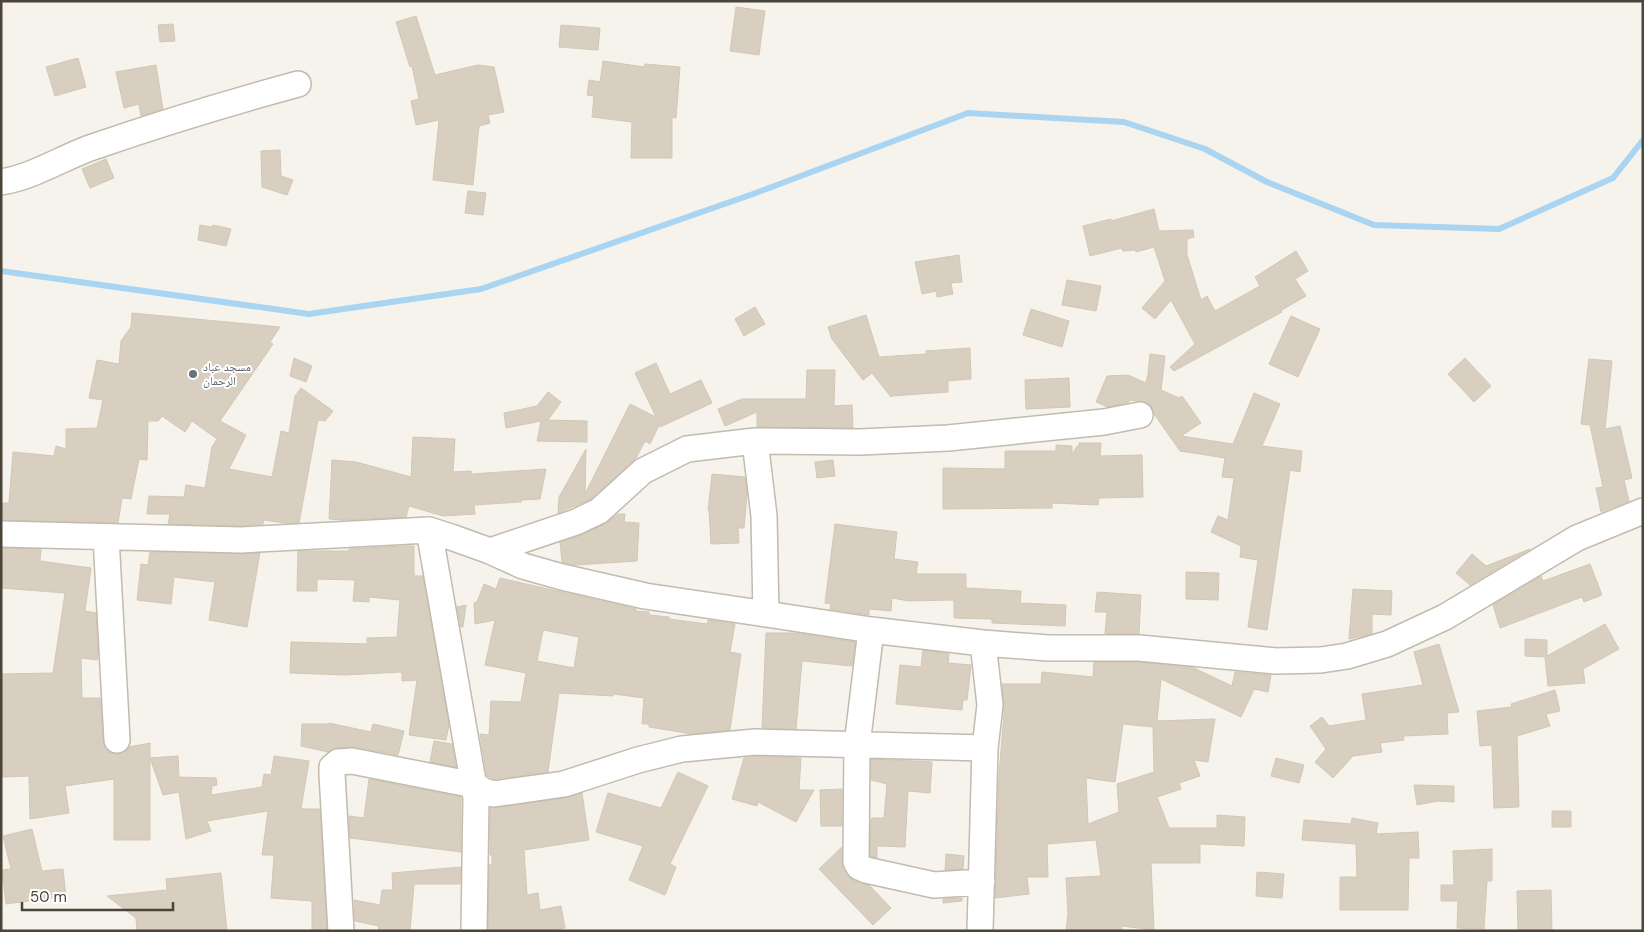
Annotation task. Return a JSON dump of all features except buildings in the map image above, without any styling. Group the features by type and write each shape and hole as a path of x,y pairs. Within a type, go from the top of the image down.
{"street":[{"path":"1,182 11,181 53,166 87,150 167,122 298,84"},
{"path":"490,551 576,522 599,511 643,471 687,449 755,441 860,442 948,438 1104,422 1140,415"},
{"path":"755,441 764,516 766,614"},
{"path":"1,534 242,540 429,530 490,551 523,566 645,596 871,630 983,643 1048,648 1139,648 1276,661 1321,660 1347,656 1387,644 1429,625 1509,580 1577,538 1643,511"},
{"path":"429,530 476,798 474,931"},
{"path":"106,537 117,740"},
{"path":"871,630 857,745 856,862 859,867 866,870 934,885 982,882"},
{"path":"980,931 984,748 990,705 983,643"},
{"path":"341,931 332,767 338,762 352,761 474,785 494,794 564,784 638,760 682,749 755,742 984,748"}],"waterway":[{"path":"1,271 309,314 481,289 753,194 968,113 1124,122 1205,149 1267,182 1374,225 1499,229 1613,178 1643,140"}],"place":[{"name":"مسجد عباد الرحمان","path":"193,374"}]}
